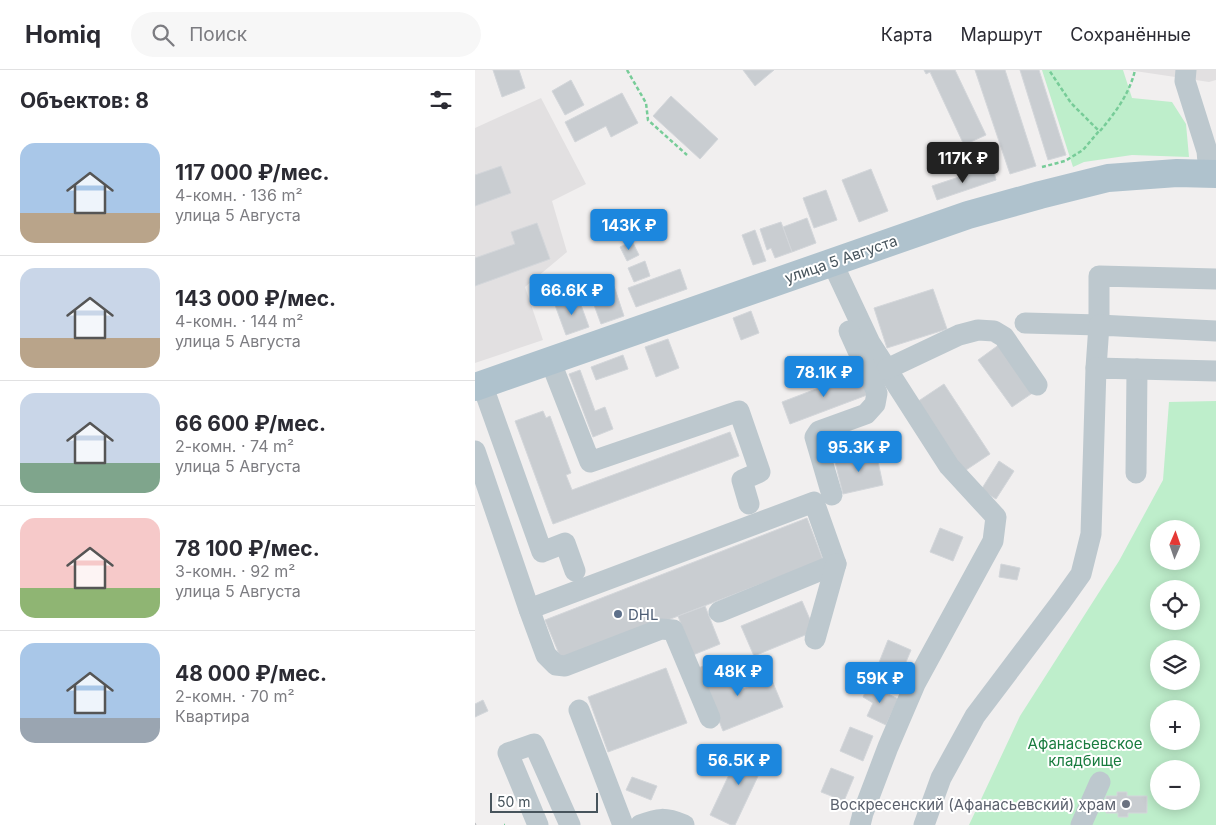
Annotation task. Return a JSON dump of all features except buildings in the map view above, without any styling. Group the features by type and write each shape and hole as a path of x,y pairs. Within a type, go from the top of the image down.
{"main road":[{"name":"улица 5 Августа","path":"478,386 968,216 1040,195 1108,178 1177,172 1213,173"}],"lane":[{"path":"1186,70 1185,81 1213,173"},
{"path":"826,265 870,343 949,466 996,517 993,541 915,684 888,747 860,825"},
{"path":"826,265 877,393 875,404 867,414 819,431 815,437 832,495"},
{"path":"924,825 941,778 975,716 1081,574 1091,534 1099,325 1099,276 1216,279"},
{"path":"1025,323 1216,331"},
{"path":"887,369 959,335 978,330 994,331 1005,338 1037,385"},
{"path":"550,360 590,462 739,411 760,472 742,480 749,504"},
{"path":"1096,368 1216,371"},
{"path":"1136,473 1137,370"},
{"path":"478,386 542,552 565,543 575,570"},
{"path":"475,451 546,655 556,665 565,666 661,629 673,630 710,718"},
{"path":"529,609 814,502 836,564 815,639"},
{"path":"719,612 836,564"},
{"path":"579,710 623,825"},
{"path":"538,825 509,753 535,744 569,825"},
{"path":"1081,825 1100,782"},
{"path":"640,825 656,819 673,820 684,825"}],"path":[{"path":"627,70 645,103 648,120 687,155"},
{"path":"1049,70 1071,103 1099,131"},
{"path":"1042,167 1065,161 1083,150 1115,113 1133,81 1135,70"}],"shaded area":[{"path":"1128,70 1216,70 1216,80 1209,82"},
{"path":"541,98 586,184 552,201 567,252 525,287 543,340 475,363 475,128"}],"green space":[{"path":"1042,70 1123,70 1132,98 1172,102 1186,124 1189,157 1132,155 1084,162 1073,167"},
{"name":"Афанасьевское кладбище","path":"1216,401 1216,825 969,825 1020,716 1119,561 1163,480 1169,402"}],"place":[{"name":"DHL","path":"618,614"},
{"name":"Воскресенский (Афанасьевский) храм","path":"1126,804"}]}
